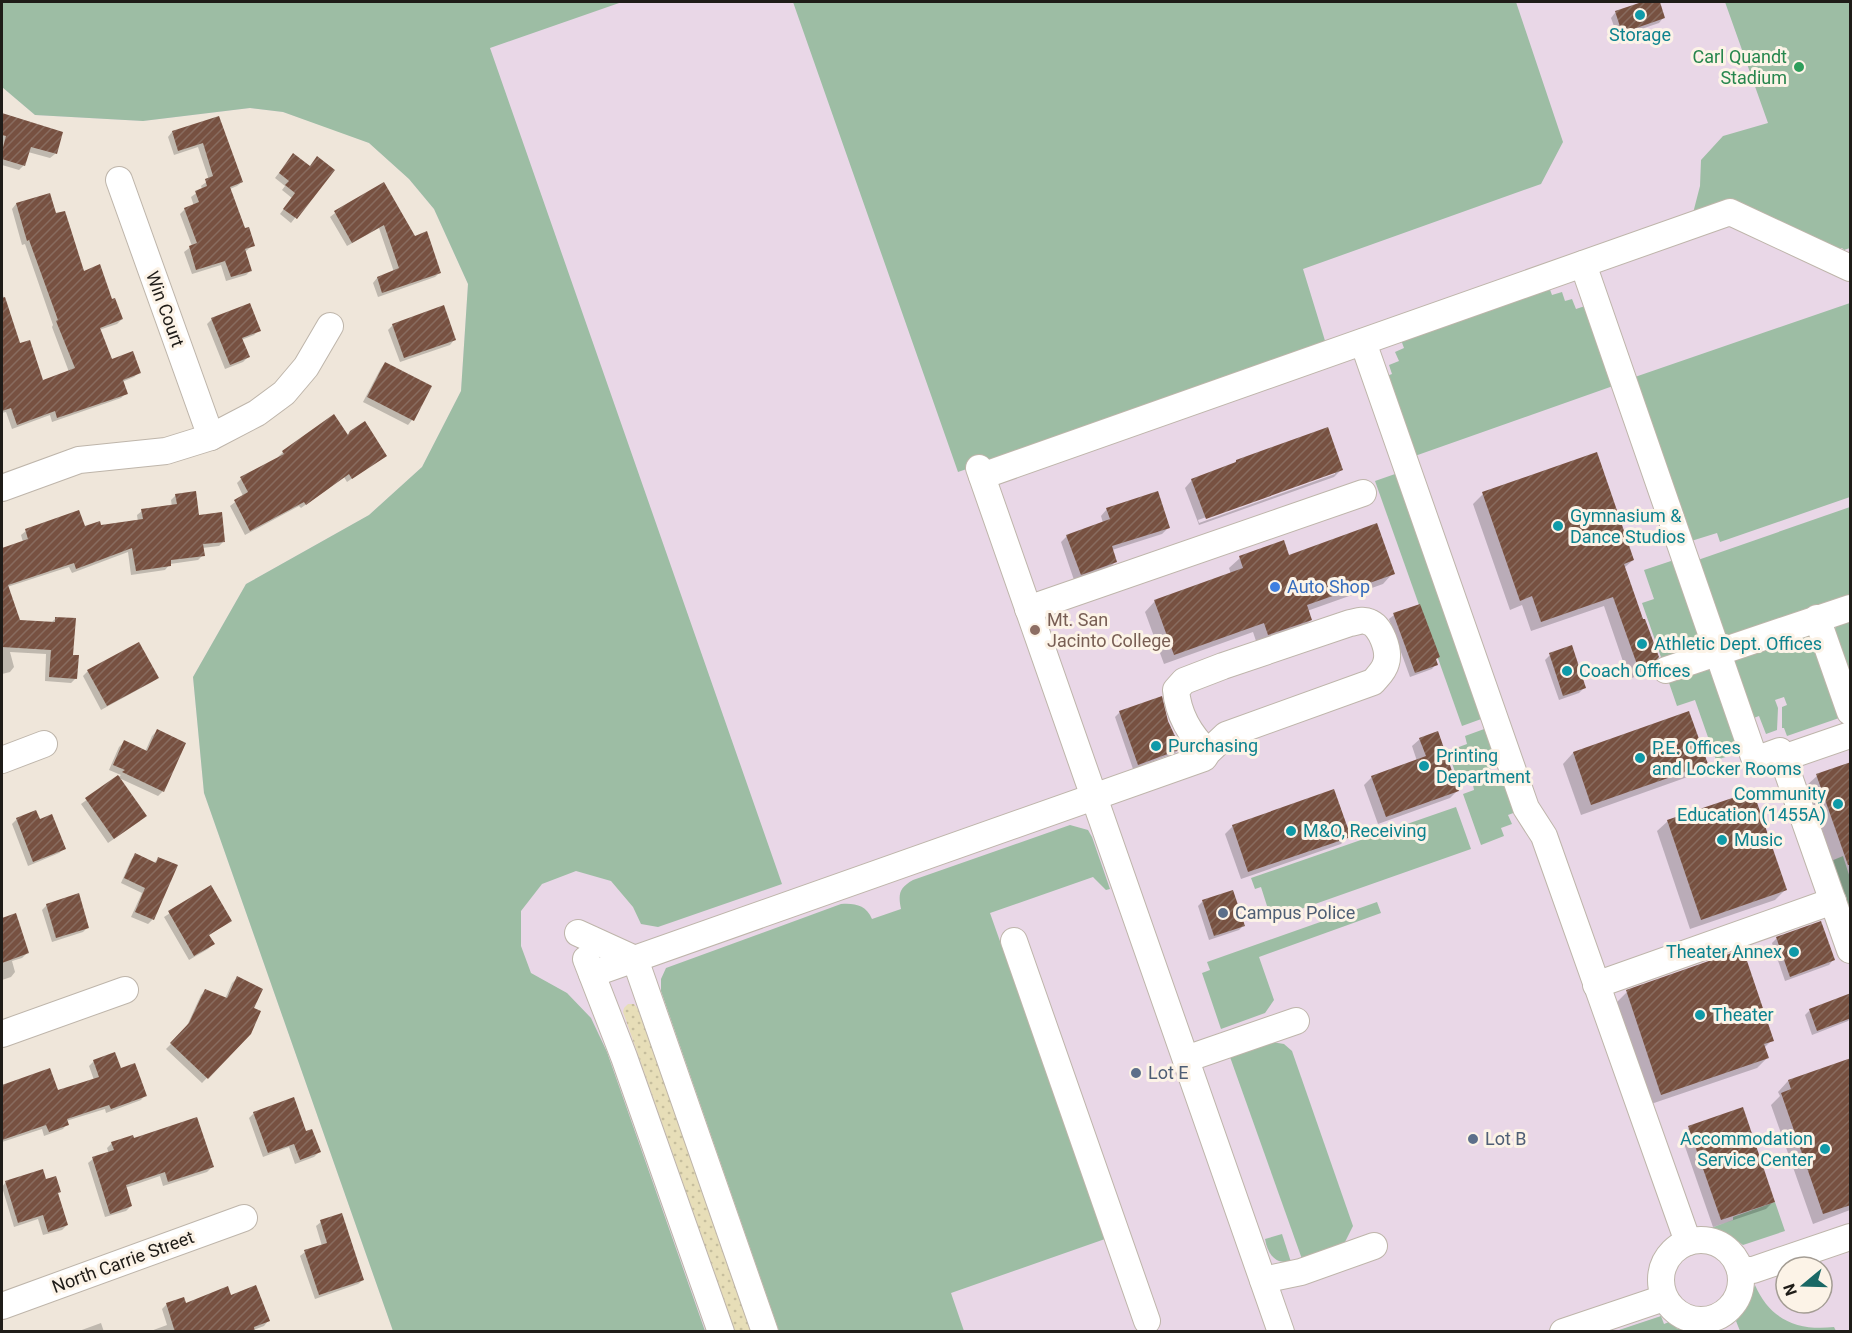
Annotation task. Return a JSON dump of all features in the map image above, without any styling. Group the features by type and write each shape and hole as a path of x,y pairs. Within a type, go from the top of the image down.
{"street":[{"name":"Win Court","path":"119,180 211,437"},
{"path":"1281,1332 981,472 1362,342 1730,212 1850,268"},
{"path":"1582,264 1755,760 1780,751 1851,950"},
{"path":"2,488 78,460 166,451 211,437 257,413 284,393 306,367 330,326"},
{"path":"1362,342 1526,808 1544,836 1688,1242"},
{"path":"1028,609 1363,493"},
{"path":"1666,670 1851,608"},
{"path":"1817,618 1851,712"},
{"path":"592,974 1204,758 1226,735 1373,682 1387,661 1379,630 1370,622 1362,620 1350,623 1184,681 1176,690 1177,699 1190,732 1208,752"},
{"path":"1783,758 1851,735"},
{"path":"2,760 44,744"},
{"path":"1596,985 1833,901"},
{"path":"721,1332 578,933 635,959 765,1332"},
{"path":"1014,941 1147,1321"},
{"path":"2,1034 125,990"},
{"path":"1186,1059 1296,1021"},
{"name":"North Carrie Street","path":"2,1306 244,1218"},
{"path":"1740,1270 1753,1270 1851,1237"},
{"path":"1698,1240 1720,1245 1736,1260 1740,1270 1742,1282 1739,1294 1734,1305 1717,1325 1691,1320 1680,1315 1664,1298 1661,1284 1662,1271 1667,1259 1676,1249 1688,1242 1698,1240"},
{"path":"1263,1280 1301,1272 1374,1246"},
{"path":"1563,1332 1664,1298"}],"shaded area":[{"name":"Mt. San Jacinto College","path":"2,2 1850,2 1850,1331 393,1331 204,793 193,677 246,584 369,515 422,467 461,391 468,284 434,209 409,179 369,143 283,112 250,108 143,121 35,115 2,87"}],"green space":[{"path":"2,2 622,2 490,48 782,884 658,927 641,924 633,907 611,881 576,871 542,884 521,911 521,946 531,973 567,993 591,1018 607,1052 705,1331 393,1331 204,793 193,677 246,584 369,515 422,467 461,391 468,284 434,209 409,179 369,143 283,112 250,108 143,121 35,115 2,87"},
{"path":"793,2 1516,2 1563,142 1541,184 1303,269 1326,344 958,472"},
{"path":"1725,2 1850,2 1850,248 1834,250 1692,217 1700,186 1701,160 1723,136 1768,123"},
{"path":"1549,287 1552,295 1562,292 1565,301 1572,299 1576,309 1585,306 1613,386 1412,457 1384,377 1392,374 1389,365 1399,361 1395,352 1404,348 1401,340"},
{"path":"1850,303 1850,497 1720,542 1717,533 1688,542 1632,378"},
{"path":"1398,473 1484,718 1462,726 1375,481"},
{"path":"1850,507 1850,595 1723,640 1695,561"},
{"path":"1674,560 1704,646 1662,660 1642,603 1654,599 1644,570"},
{"path":"1850,617 1850,685 1834,631 1838,622"},
{"path":"1807,635 1813,639 1842,717 1787,736 1782,728 1782,707 1787,705 1784,697 1775,700 1778,708 1777,730 1766,734 1759,716 1751,719 1729,660"},
{"path":"1711,664 1742,752 1716,760 1695,700 1677,706 1668,680"},
{"path":"1487,728 1500,765 1470,776 1468,771 1456,775 1448,751 1467,744 1465,736"},
{"path":"1503,774 1516,812 1508,815 1512,824 1501,828 1504,836 1481,845 1463,794 1474,790 1473,785"},
{"path":"1456,807 1471,849 1281,916 1277,906 1268,909 1261,887 1255,889 1251,878"},
{"path":"1070,825 1088,830 1110,889 1106,890 1093,877 990,913 1105,1239 951,1293 964,1331 779,1331 661,991 661,979 666,968 841,904 860,906 870,914 872,919 901,909 901,892 913,880"},
{"path":"1843,856 1850,878 1850,918 1831,861"},
{"path":"1377,902 1381,913 1259,957 1274,1000 1265,1013 1221,1029 1202,973 1210,970 1207,962"},
{"path":"1272,1042 1284,1044 1292,1051 1353,1226 1344,1244 1302,1259 1230,1057"},
{"path":"1775,1202 1785,1231 1743,1245 1727,1235 1708,1229 1733,1220 1733,1217"},
{"path":"1282,1234 1291,1262 1277,1260 1270,1254 1266,1245 1265,1239"},
{"path":"1755,1285 1774,1315 1797,1325 1834,1327 1836,1331 1740,1331 1736,1321 1747,1306"},
{"path":"1661,1316 1664,1324 1674,1320 1677,1329 1686,1326 1688,1331 1616,1331"}],"sand":[{"path":"628,1004 634,1004 638,1009 752,1331 735,1331 623,1012"}],"building":[{"name":"Storage","path":"1642,2 1660,2 1665,18 1622,33 1615,11"},
{"path":"2,113 63,132 57,154 31,147 25,166 2,159 6,136 2,135"},
{"path":"219,116 243,182 230,187 245,228 249,227 255,246 245,249 252,271 231,277 225,261 196,270 189,246 197,243 184,208 199,202 195,191 207,186 205,179 213,176 203,143 178,151 172,131"},
{"path":"293,153 310,166 317,156 335,170 297,219 283,209 295,193 285,185 289,181 279,173"},
{"path":"384,182 415,236 427,231 441,273 382,293 377,277 399,268 384,225 352,243 334,211"},
{"path":"50,193 56,213 65,211 84,271 100,264 112,299 115,298 123,319 100,328 112,359 133,351 141,373 123,380 128,394 57,418 55,411 17,425 11,408 2,411 2,298 5,297 20,343 30,340 43,380 75,368 56,321 58,320 29,240 27,241 16,203"},
{"path":"250,303 261,331 242,338 250,357 230,365 211,318"},
{"path":"444,305 456,340 404,358 392,324"},
{"path":"385,362 432,386 414,421 367,397"},
{"path":"334,414 348,435 350,431 365,421 387,456 352,479 349,474 306,505 304,502 250,531 234,500 248,492 240,477 284,454 282,451"},
{"path":"1328,427 1343,470 1206,519 1191,479"},
{"name":"Gymnasium & Dance Studios","path":"1597,452 1634,560 1624,564 1659,657 1652,665 1639,670 1613,597 1541,622 1532,596 1520,601 1482,492"},
{"path":"196,491 199,515 222,512 225,542 203,544 205,556 171,560 171,566 136,571 132,548 76,569 74,563 8,585 20,620 55,622 55,617 76,618 73,655 79,655 77,679 49,677 51,650 2,647 2,548 28,539 25,529 79,510 85,526 100,521 101,525 143,519 141,509 177,504 175,494"},
{"path":"1158,491 1170,528 1112,546 1117,562 1081,575 1066,535 1110,519 1106,508"},
{"name":"Auto Shop","path":"1377,523 1395,574 1307,605 1312,620 1268,635 1264,623 1174,655 1154,600 1243,568 1239,556 1284,540 1289,555"},
{"path":"1420,604 1440,657 1436,659 1438,665 1415,673 1393,613"},
{"path":"139,642 159,678 107,706 87,670"},
{"name":"Coach Offices","path":"1572,645 1586,688 1563,696 1549,653"},
{"path":"1162,696 1168,721 1181,749 1138,765 1119,711"},
{"name":"P.E. Offices and Locker Rooms","path":"1689,711 1708,764 1591,805 1573,752"},
{"path":"157,729 186,743 164,792 122,772 125,770 113,765 124,740 147,751"},
{"name":"Printing Department","path":"1438,731 1459,791 1386,817 1371,776 1426,756 1419,738"},
{"name":"Community Education (1455A)","path":"1851,762 1851,865 1848,865 1816,774"},
{"path":"118,775 147,816 114,839 85,798"},
{"name":"M&O, Receiving","path":"1334,789 1351,837 1248,872 1232,825"},
{"name":"Music","path":"1753,791 1787,890 1701,920 1667,820"},
{"path":"36,810 40,819 52,814 66,849 33,862 16,818"},
{"path":"135,853 156,863 158,857 178,865 154,920 135,912 145,888 124,878"},
{"path":"211,885 232,921 209,935 215,944 194,956 168,911"},
{"name":"Campus Police","path":"1233,890 1245,926 1214,936 1202,900"},
{"path":"79,893 89,928 56,938 46,904"},
{"path":"16,913 29,953 2,963 2,918"},
{"path":"1821,921 1835,960 1790,977 1776,937"},
{"name":"Theater","path":"1743,949 1774,1041 1764,1044 1769,1058 1661,1095 1626,990"},
{"path":"237,976 263,989 254,1008 261,1011 251,1034 208,1079 170,1043 189,1023 205,989 227,998"},
{"path":"1851,993 1851,1018 1817,1031 1809,1009"},
{"path":"115,1052 121,1068 135,1063 147,1096 111,1109 109,1105 67,1119 69,1125 49,1132 46,1125 2,1140 2,1085 50,1068 58,1090 99,1077 93,1060"},
{"name":"Accommodation Service Center","path":"1851,1058 1851,1205 1823,1214 1781,1093 1791,1089 1788,1080"},
{"path":"294,1097 306,1131 312,1129 321,1152 300,1160 294,1144 268,1153 253,1112"},
{"path":"1743,1107 1775,1202 1721,1220 1688,1126"},
{"path":"197,1117 214,1167 168,1182 165,1172 126,1185 132,1206 110,1214 92,1157 114,1150 111,1142 133,1135 134,1138"},
{"path":"43,1169 46,1179 56,1176 61,1192 58,1193 68,1225 48,1232 43,1215 18,1223 5,1181"},
{"path":"342,1213 364,1280 319,1295 304,1250 327,1243 320,1220"},
{"path":"256,1285 270,1321 254,1327 255,1332 175,1332 166,1303 184,1297 186,1303 228,1286 231,1295"}],"place":[{"name":"Storage","path":"1640,15"},
{"name":"Carl Quandt Stadium","path":"1799,67"},
{"name":"Gymnasium & Dance Studios","path":"1558,526"},
{"name":"Auto Shop","path":"1275,587"},
{"name":"Mt. San Jacinto College","path":"1035,630"},
{"name":"Athletic Dept. Offices","path":"1642,644"},
{"name":"Coach Offices","path":"1567,671"},
{"name":"Purchasing","path":"1156,746"},
{"name":"P.E. Offices and Locker Rooms","path":"1640,758"},
{"name":"Printing Department","path":"1424,766"},
{"name":"Community Education (1455A)","path":"1838,804"},
{"name":"M&O, Receiving","path":"1291,831"},
{"name":"Music","path":"1722,840"},
{"name":"Campus Police","path":"1223,913"},
{"name":"Theater Annex","path":"1794,952"},
{"name":"Theater","path":"1700,1015"},
{"name":"Lot E","path":"1136,1073"},
{"name":"Lot B","path":"1473,1139"},
{"name":"Accommodation Service Center","path":"1825,1149"}]}
